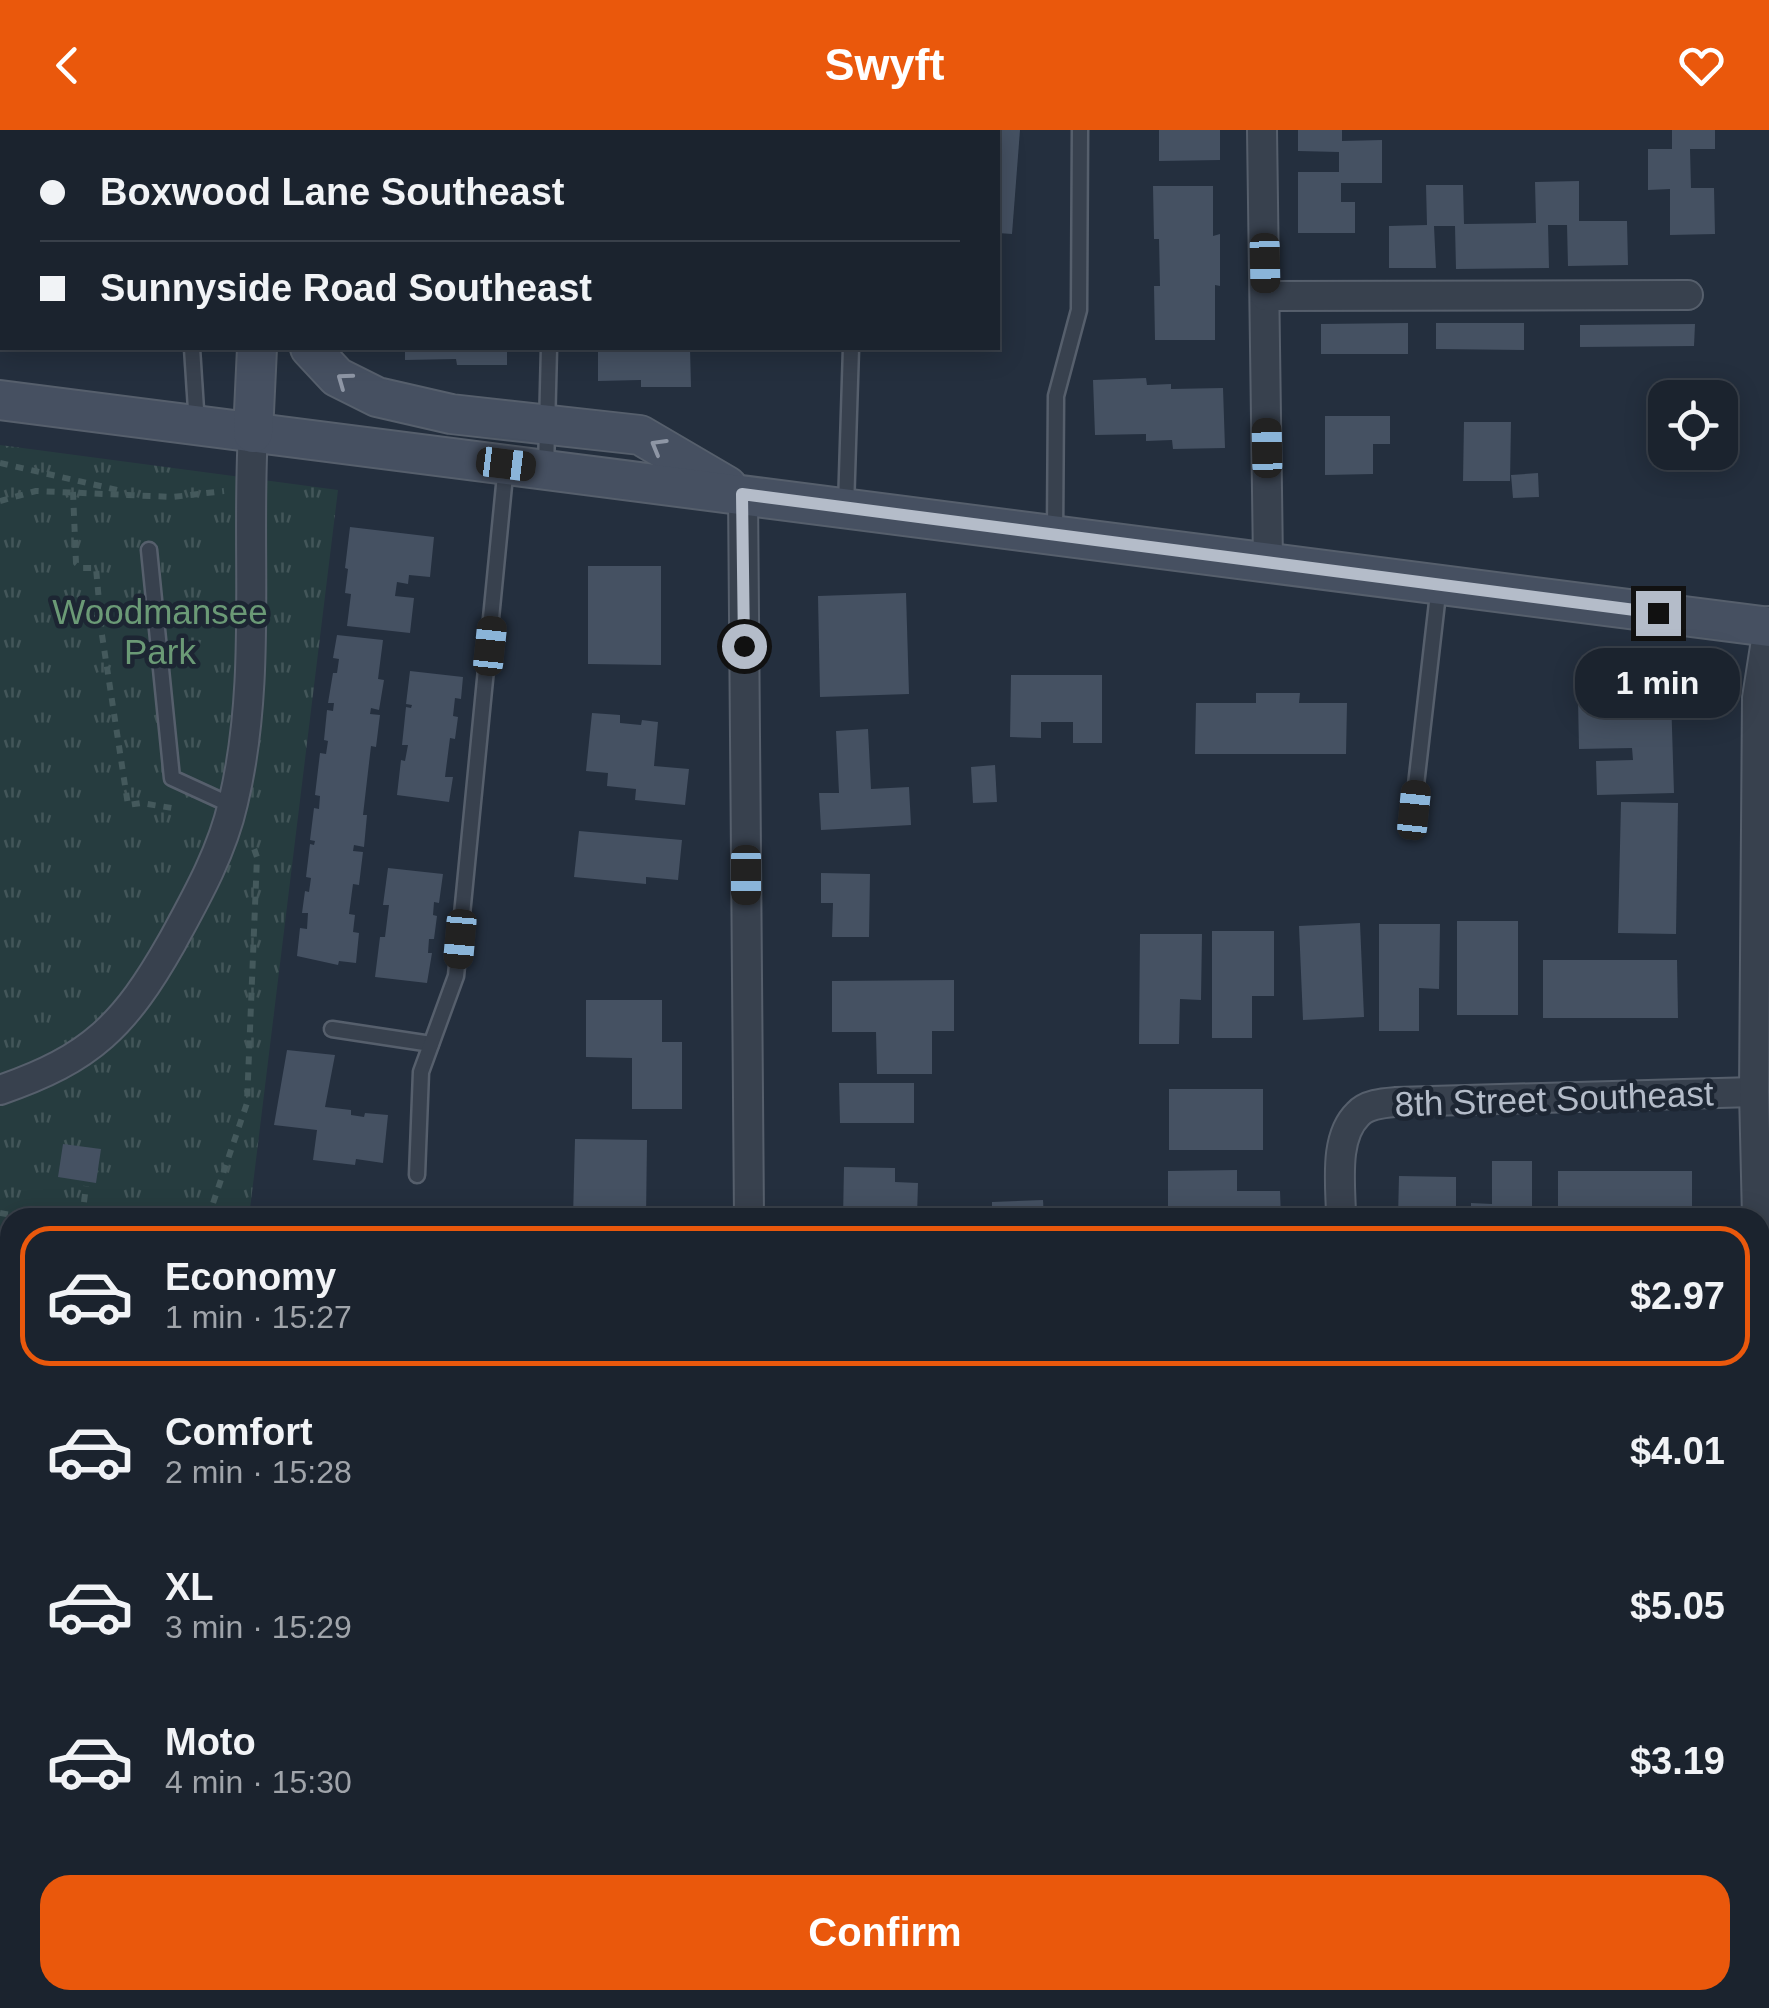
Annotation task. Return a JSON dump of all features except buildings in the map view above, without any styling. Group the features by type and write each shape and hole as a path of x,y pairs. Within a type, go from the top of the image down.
{"main road":[{"path":"254,432 257,350"},
{"path":"312,350 337,377 377,397 452,414 640,436 742,494"},
{"path":"0,400 1769,625"}],"street":[{"path":"1262,130 1268,562"},
{"path":"1265,296 1688,295"},
{"path":"0,1090 48,1074 94,1045 119,1022 148,983 208,874 233,806 246,733 254,432"},
{"path":"742,494 748,1208"},
{"path":"1757,1208 1754,1092 1758,698 1769,625"},
{"name":"8th Street Southeast","path":"1341,1208 1342,1144 1357,1114 1374,1105 1754,1092"}],"lane":[{"path":"1054,535 1056,396 1079,310 1080,130"},
{"path":"192,350 196,425"},
{"path":"546,470 549,350"},
{"path":"846,508 851,350"},
{"path":"418,1175 422,1072 456,976 506,464"},
{"path":"149,550 172,778 233,806"},
{"path":"1414,810 1440,584"},
{"path":"332,1030 432,1044"}],"path":[{"path":"0,464 138,495"},
{"path":"0,501 36,491 173,497 250,490"},
{"path":"73,492 76,562 82,568 96,568 128,805 168,806 179,811"},
{"path":"211,1208 247,1102 257,857 248,832"},
{"path":"83,1208 86,1186"}],"green space":[{"name":"Woodmansee Park","path":"0,445 338,490 250,1208 0,1208"}],"route":[{"path":"744,646 742,494 1658,613"}]}
